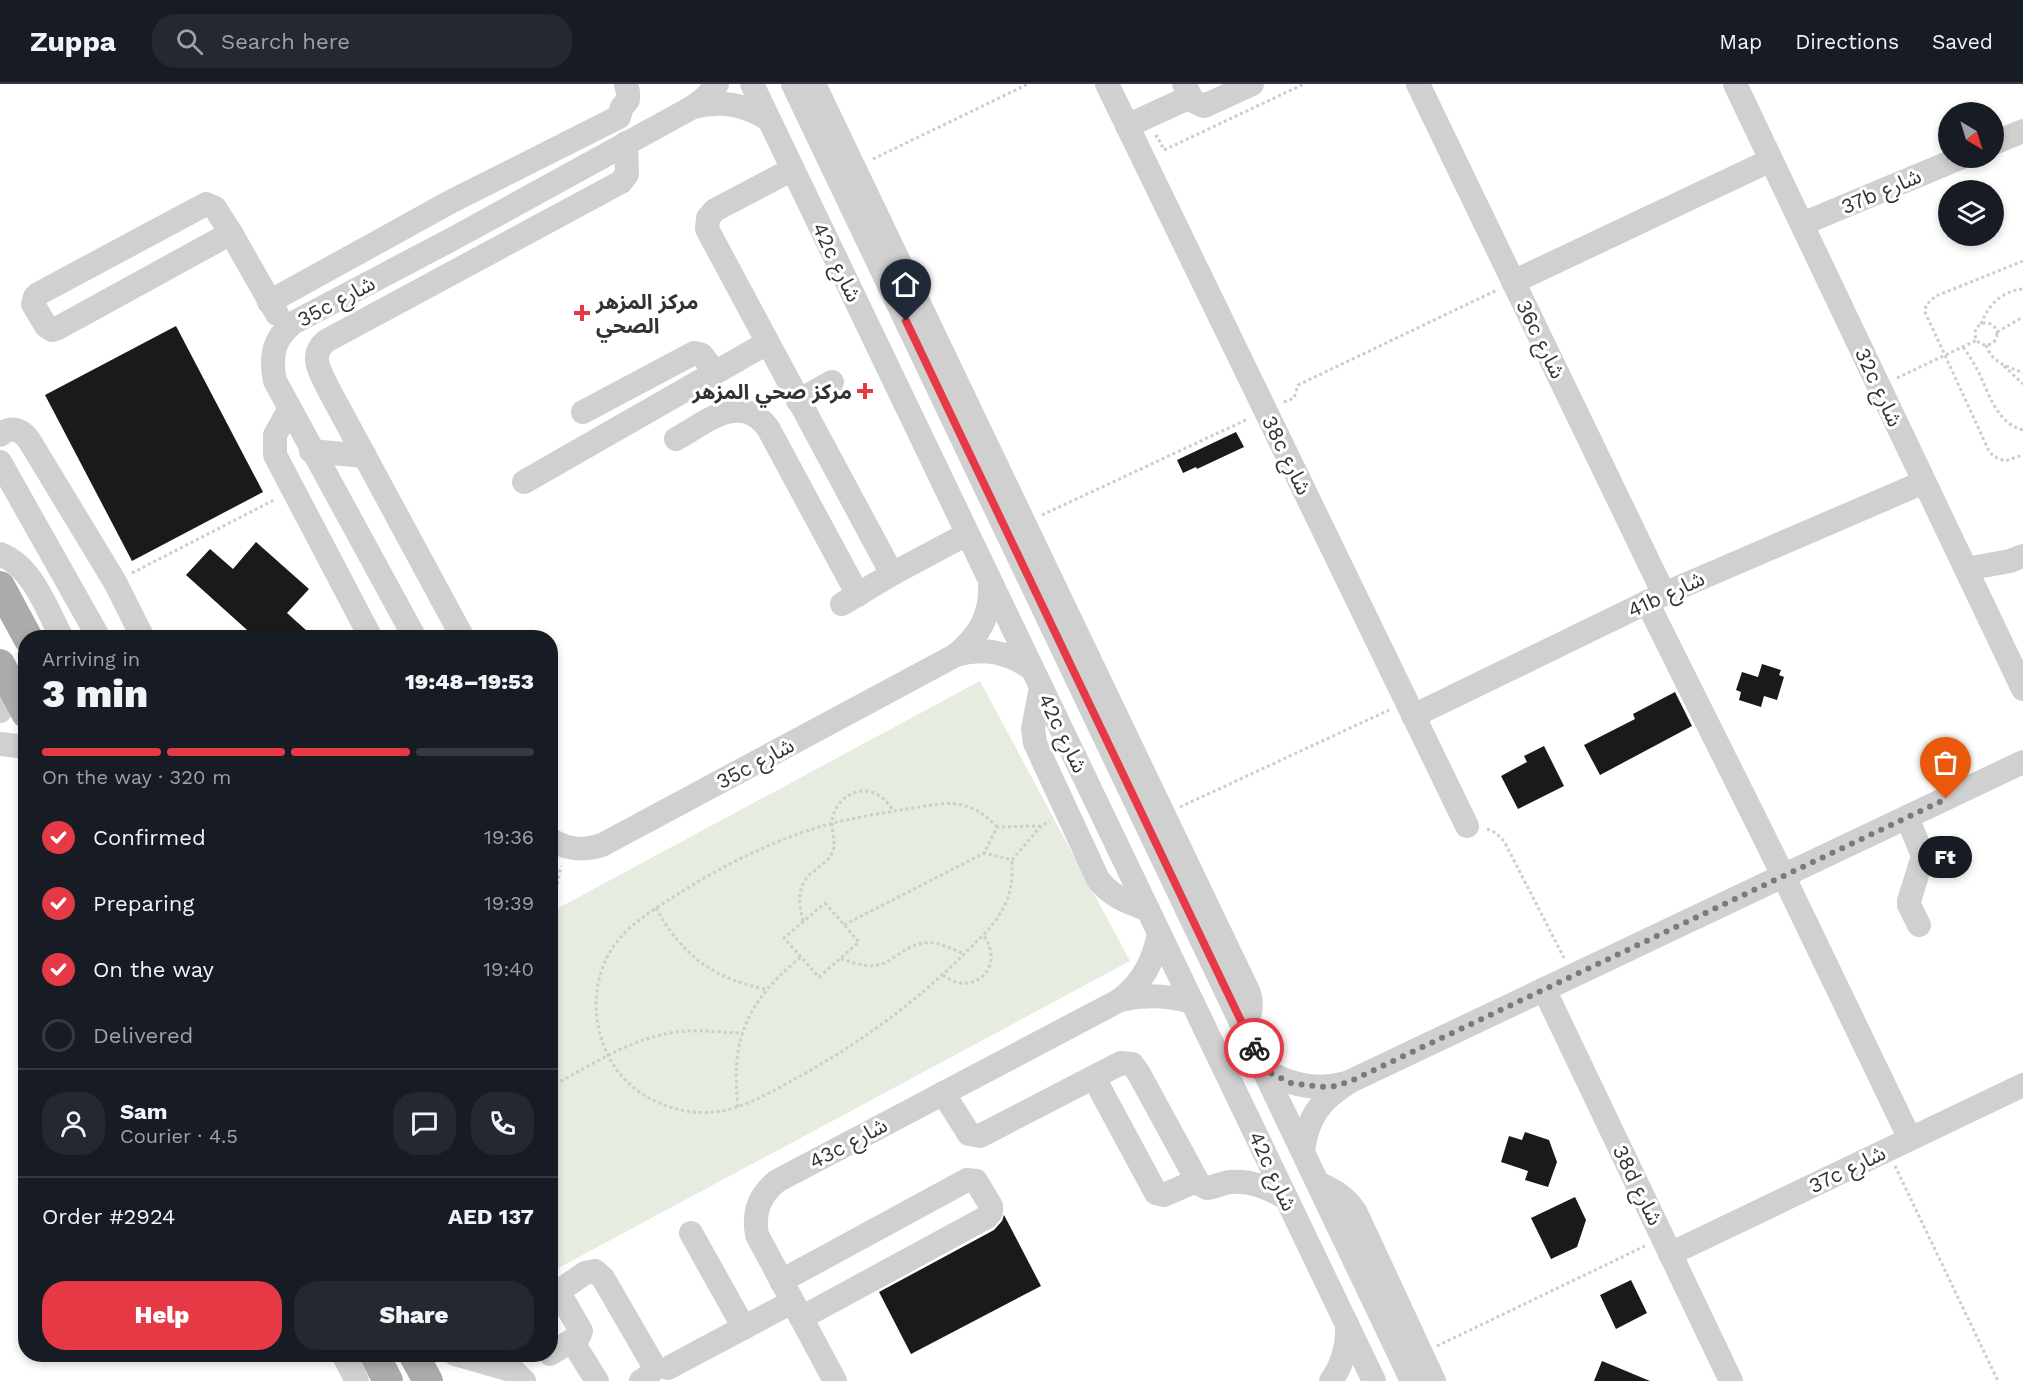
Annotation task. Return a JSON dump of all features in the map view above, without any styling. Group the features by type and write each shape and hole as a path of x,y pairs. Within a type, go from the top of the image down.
{"main road":[{"path":"0,586 24,630"},
{"path":"3,670 18,698"},
{"path":"378,1362 388,1381"},
{"path":"417,1362 428,1381"}],"street":[{"path":"269,302 452,201 620,117 622,107 628,100 626,84"},
{"name":"35c شارع","path":"411,630 311,451 275,381 272,363 275,344 286,329 333,302 693,107 717,84"},
{"name":"42c شارع","path":"752,84 1374,1381"},
{"name":"42c شارع","path":"793,84 1412,1381"},
{"path":"814,84 1249,993 1250,1014 1244,1027"},
{"name":"38c شارع","path":"1107,84 1467,826"},
{"path":"1127,126 1187,90 1198,104 1209,105 1252,84"},
{"name":"36c شارع","path":"1418,84 1513,282 1783,875 1910,1139"},
{"name":"32c شارع","path":"1735,84 1966,569 2018,663 2023,689"},
{"name":"35c شارع","path":"693,107 724,103 740,105 768,119"},
{"path":"2004,139 2023,131"},
{"path":"459,630 329,390 317,365 319,349 326,341 621,182 627,174 626,143"},
{"path":"1513,282 1771,160"},
{"name":"37b شارع","path":"1802,224 1938,167"},
{"path":"792,169 711,213 707,229 891,574"},
{"path":"452,201 458,236"},
{"path":"231,233 58,328 52,330 46,326 35,308 33,300 38,294 206,204 216,208 231,233 269,302 286,329"},
{"path":"333,302 346,314 363,322"},
{"path":"524,482 767,343"},
{"path":"583,412 693,353 702,355 715,373"},
{"path":"798,401 832,382"},
{"path":"676,439 726,411 738,409 761,418 768,428 850,599 891,574 967,534"},
{"path":"290,410 275,435 273,448 275,454 368,630"},
{"path":"0,435 4,431 14,429 23,433 29,440 115,582 139,630"},
{"path":"311,451 365,456"},
{"path":"0,462 94,630"},
{"name":"41b شارع","path":"1413,716 1655,598 1924,482"},
{"path":"0,554 15,562 27,573 62,630"},
{"path":"1966,569 2003,563 2023,556"},
{"name":"35c شارع","path":"956,655 976,636 984,623 991,596 990,581"},
{"name":"35c شارع","path":"558,843 581,849 602,844 956,655 987,650 1003,653 1018,659 1036,677"},
{"path":"0,711 4,695 3,670"},
{"path":"1036,677 1033,729 1035,743 1098,879 1116,897 1148,910"},
{"path":"0,744 18,746"},
{"path":"1303,1150 1310,1122 1317,1109 1332,1093 1351,1081 2023,762"},
{"path":"1907,817 1923,856 1909,901 1919,925"},
{"name":"43c شارع","path":"835,1381 761,1244 755,1225 758,1205 769,1187 1120,1000 1147,971 1153,960 1159,934"},
{"name":"38d شارع","path":"1544,989 1731,1381"},
{"name":"43c شارع","path":"1120,1000 1142,996 1164,996 1192,1002"},
{"path":"942,1093 966,1130 974,1136 980,1136 1121,1063 1132,1064 1136,1067 1196,1181 1202,1187 1207,1188 1229,1182 1253,1184 1265,1187 1286,1198"},
{"path":"1264,1070 1291,1083 1306,1086 1336,1086 1351,1081"},
{"path":"1094,1078 1156,1193 1164,1195 1196,1181"},
{"name":"37c شارع","path":"1666,1245 1887,1150 2023,1085"},
{"path":"1229,1182 1244,1168 1258,1140"},
{"path":"668,1368 744,1328 797,1310 987,1217 991,1212 991,1206 976,1181 968,1180 781,1281"},
{"path":"1319,1184 1336,1192 1351,1205 1434,1381"},
{"path":"691,1233 744,1328"},
{"path":"558,1349 579,1336 581,1331 562,1298 561,1292 564,1286 585,1273 595,1271 603,1278 651,1361 652,1371 641,1381"},
{"path":"1331,1381 1346,1350 1347,1324"},
{"path":"572,1341 597,1381"},
{"path":"347,1362 357,1381"},
{"path":"478,1362 521,1377 540,1362"}],"path":[{"path":"855,168 1028,84"},
{"path":"2023,261 1930,300 1925,312 1944,357 1993,456 2004,461 2023,455"},
{"path":"2023,289 2013,290 1999,298 1988,310 1975,331 1977,340 1986,345 1991,356 2023,384"},
{"path":"1986,345 1994,341 1997,332 2023,317"},
{"path":"1981,324 1991,324 1997,332"},
{"path":"1879,387 1977,340"},
{"path":"1963,347 2003,418 2023,430"},
{"path":"2003,365 2023,373"},
{"path":"115,582 294,490"},
{"path":"1171,829 1182,823 1176,809 1348,728 1391,708 1398,723 1413,716"},
{"path":"803,921 800,909 801,889 807,877 825,863 833,852 832,823 834,814 843,800 858,792 875,793 883,798 893,811"},
{"path":"947,803 958,804 980,812 997,827 1041,826 1012,860 1012,884 1008,898 994,924 943,975 845,1051 738,1107 720,1111 682,1110 646,1097 631,1086 608,1056 598,1030 596,1002 600,974 612,948 630,926 698,881 743,858 832,823 893,811 947,803"},
{"path":"1467,826 1478,825 1490,830 1504,841 1573,975"},
{"path":"844,925 984,853 997,827"},
{"path":"984,853 1012,860"},
{"path":"558,858 560,875 558,879"},
{"path":"825,903 859,942 819,977 784,938 803,921 825,903"},
{"path":"656,908 682,946 700,963 742,984 766,989"},
{"path":"943,975 950,981 968,984 984,976 992,960 989,942 983,935"},
{"path":"840,959 865,965 878,965 908,947 924,942 941,944 964,954"},
{"path":"738,1107 737,1058 752,1010 778,975 801,957"},
{"path":"558,1083 627,1046 665,1034 697,1031 743,1033"},
{"path":"1887,1150 1998,1381"},
{"path":"1421,1354 1666,1245"}],"shaded area":[{"path":"980,681 1130,961 558,1268 558,908"}],"building":[{"path":"176,326 263,492 132,561 45,395"},
{"path":"1236,432 1244,447 1197,469 1196,467 1183,473 1177,460"},
{"path":"256,542 309,589 287,613 306,630 247,630 186,575 210,549 233,569"},
{"path":"1762,664 1781,670 1779,675 1784,677 1777,700 1764,696 1761,707 1739,700 1741,692 1736,690 1742,672 1758,677"},
{"path":"1675,692 1692,726 1600,775 1584,745 1635,719 1633,714"},
{"path":"1544,746 1564,786 1518,809 1501,776 1527,762 1524,756"},
{"path":"1525,1132 1549,1140 1557,1162 1548,1187 1525,1180 1528,1171 1501,1162 1509,1136 1522,1140"},
{"path":"1575,1197 1586,1220 1577,1247 1551,1259 1531,1218"},
{"path":"1004,1215 1041,1286 911,1354 879,1292 994,1230"},
{"path":"1631,1280 1647,1313 1616,1329 1600,1295"},
{"path":"1602,1361 1650,1381 1594,1381"}],"way so far":[{"path":"1254,1048 1264,1070 1291,1083 1321,1087 1336,1086 1351,1081 1946,799"}],"place":[{"name":"مركز المزهر الصحي","path":"582,313"},
{"name":"مركز صحي المزهر","path":"865,391"},
{"name":"Ft","path":"1946,799"}],"route":[{"path":"906,321 1254,1048"}]}
